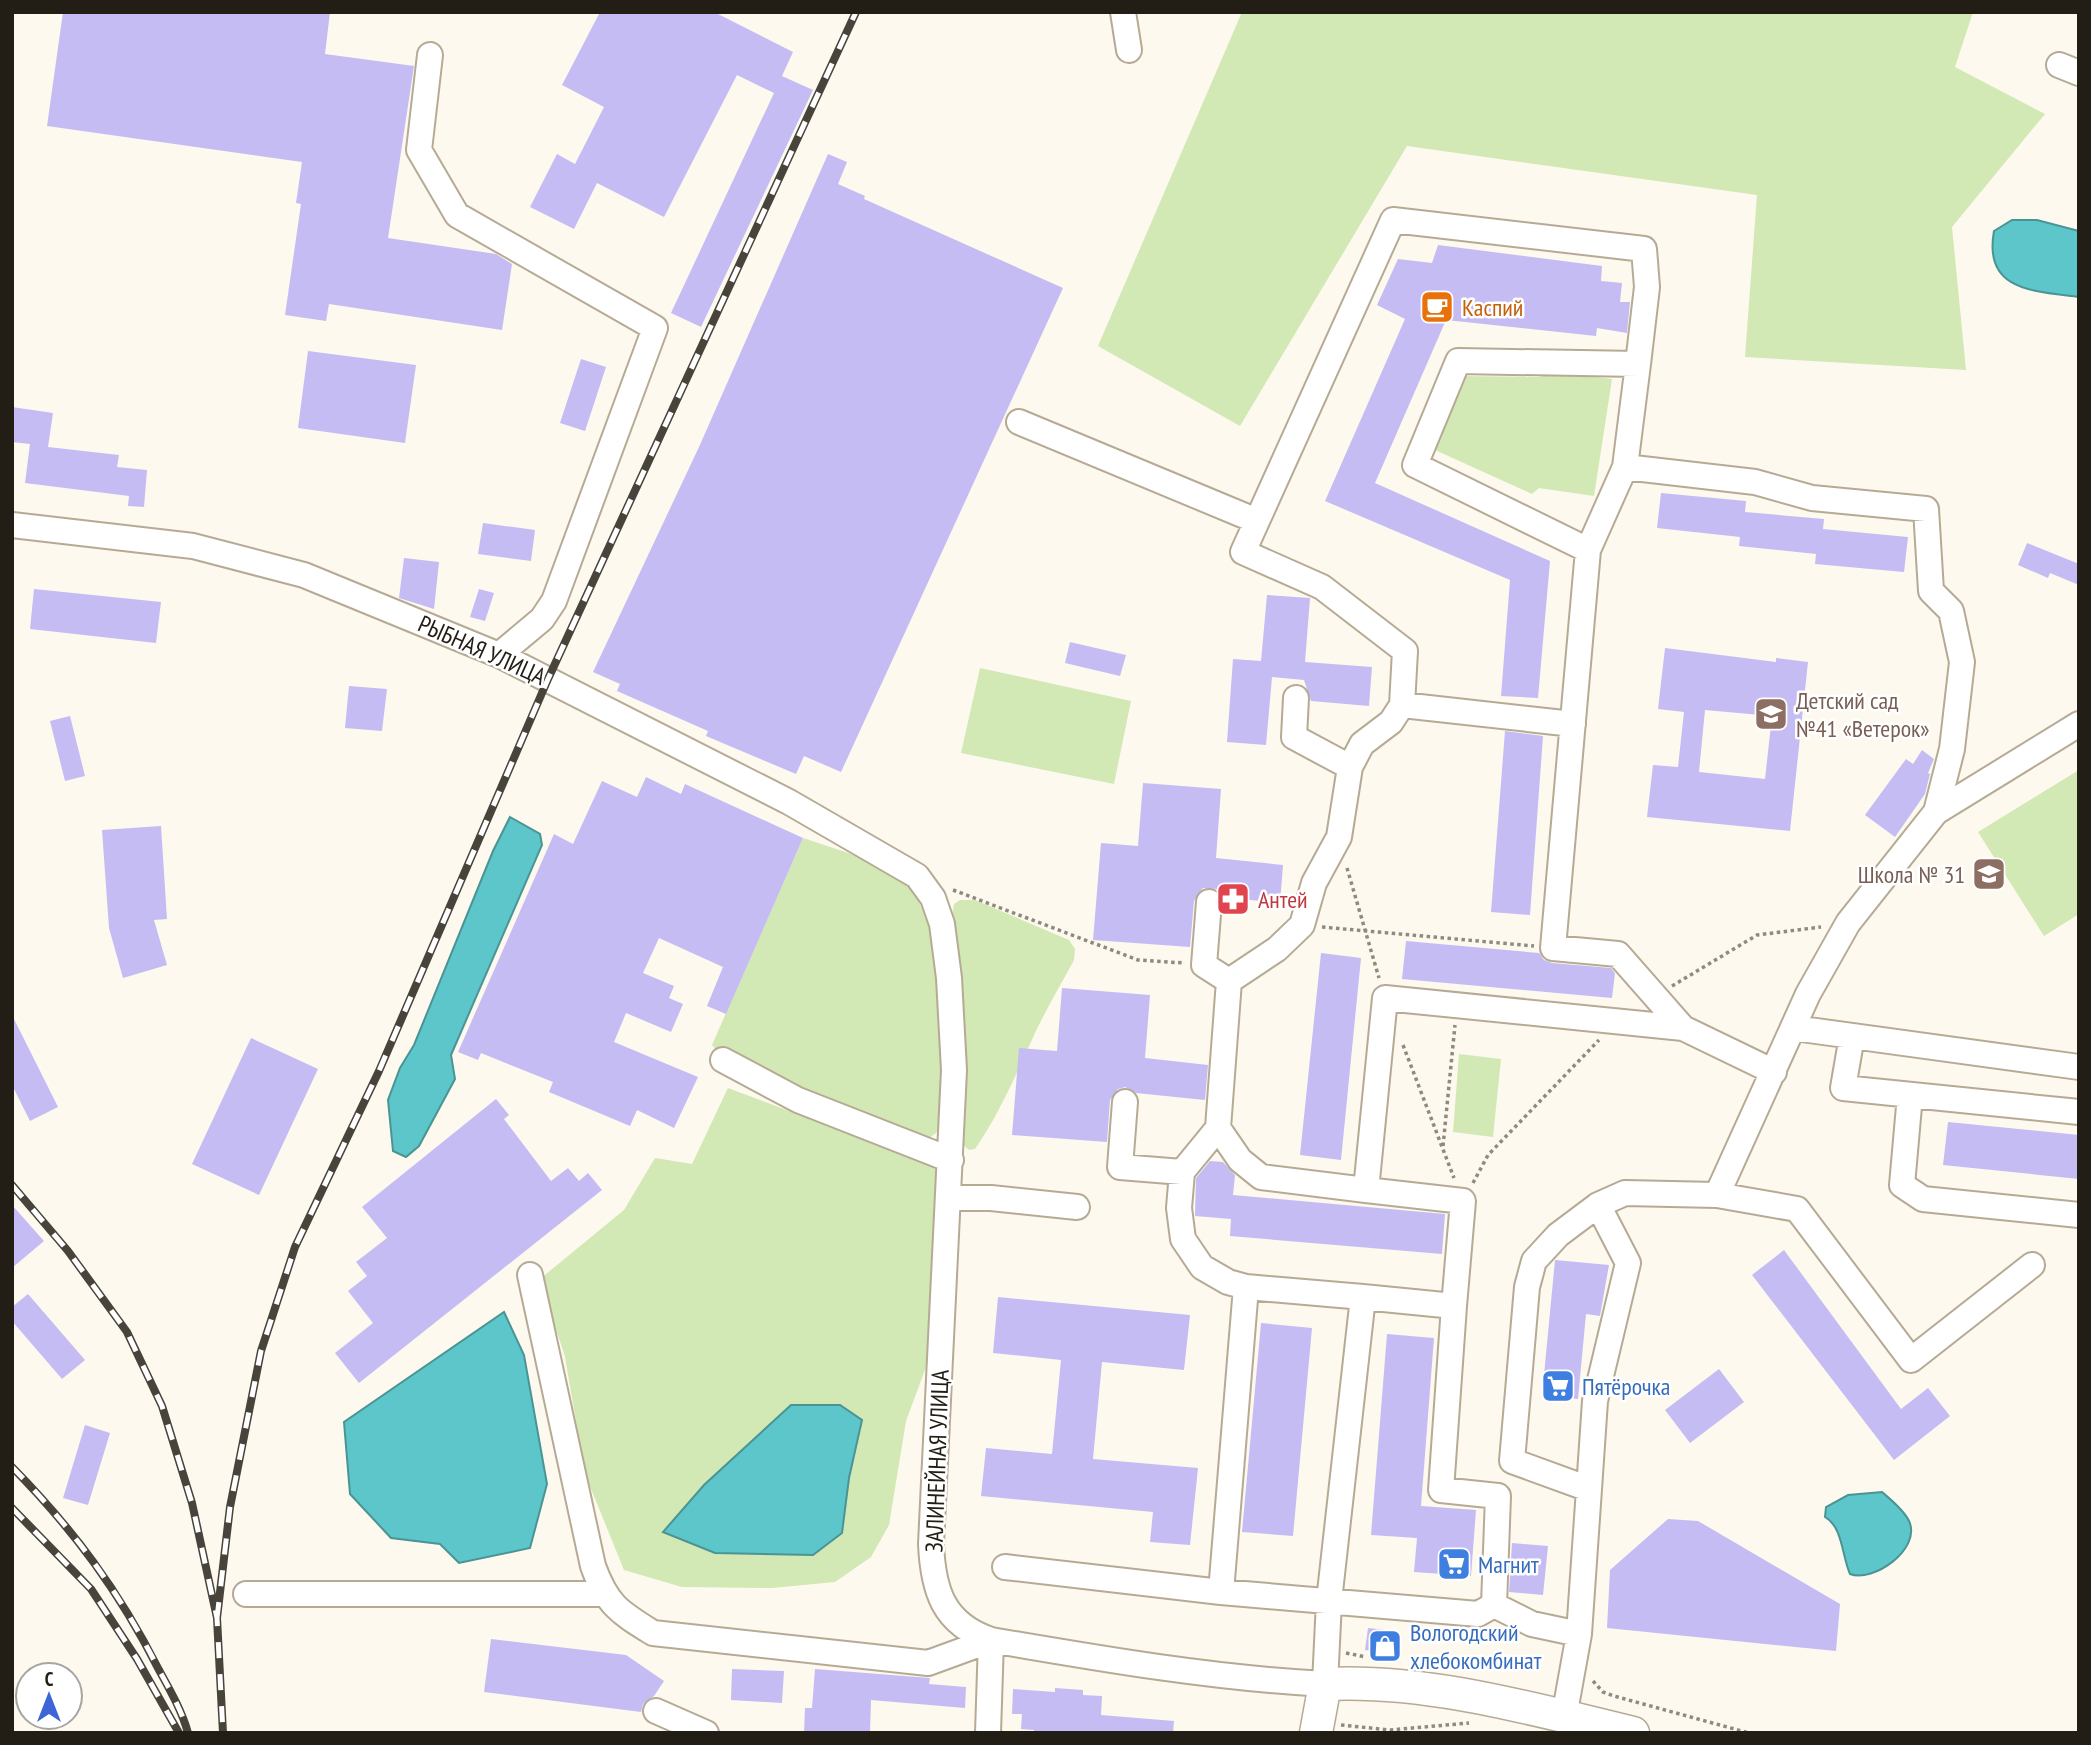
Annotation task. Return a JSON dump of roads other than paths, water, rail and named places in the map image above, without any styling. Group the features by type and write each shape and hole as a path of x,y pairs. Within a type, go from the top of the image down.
{"main road":[{"path":"1316,1728 1325,1684 1387,1684 1564,1717 1633,1733"}],"street":[{"path":"1124,12 1129,50"},
{"path":"430,55 419,150 457,215 655,328 554,601 542,619 499,654"},
{"path":"1229,981 1277,949 1302,925 1314,883 1339,837 1350,767 1362,744 1391,722 1402,705 1405,651 1322,587 1243,552 1393,220 1644,249 1647,287 1625,467 1588,550 1553,948 1618,954 1683,1028"},
{"path":"1588,550 1415,465 1458,361 1637,364"},
{"path":"1019,422 1257,521"},
{"path":"1625,467 1755,482 1812,498 1926,509 1931,591 1951,611 1962,662 1952,748 1936,812"},
{"name":"РЫБНАЯ УЛИЦА","path":"12,525 193,546 304,575 499,654 789,802 917,876"},
{"path":"1296,698 1294,737 1350,767"},
{"path":"1402,705 1573,724"},
{"path":"1717,1195 1825,960 1848,923 1936,812 2079,724"},
{"name":"ЗАЛИНЕЙНАЯ УЛИЦА","path":"917,876 939,909 946,952 954,1070 931,1544 935,1582 949,1613 972,1634 991,1640 1162,1670 1238,1679 1325,1684"},
{"path":"1209,902 1204,965 1229,981"},
{"path":"1229,981 1218,1128 1182,1172 1180,1208 1183,1239 1202,1268 1228,1282 1245,1287 1454,1306"},
{"path":"1366,1190 1385,998 1683,1028 1774,1072"},
{"path":"1794,1028 2079,1067"},
{"path":"1852,1036 1843,1088 2079,1112"},
{"path":"723,1060 798,1100 951,1160"},
{"path":"1910,1095 1902,1185 1923,1199 2079,1214"},
{"path":"1125,1102 1120,1167 1182,1172"},
{"path":"1218,1128 1240,1160 1261,1177 1463,1201 1441,1490 1498,1496 1494,1605"},
{"path":"1589,1489 1512,1461 1527,1287 1534,1261 1558,1235 1598,1205 1625,1192 1717,1195 1797,1209 1911,1360 2032,1265"},
{"path":"949,1198 991,1198 1077,1207"},
{"path":"1564,1717 1578,1634 1595,1401 1629,1263 1598,1205"},
{"path":"530,1275 593,1566 603,1594 624,1616 653,1633 928,1663 991,1640 988,1733"},
{"path":"1222,1592 1245,1287"},
{"path":"1325,1684 1329,1601 1363,1297"},
{"path":"1005,1567 1222,1592 1478,1614 1494,1605"},
{"path":"246,1594 603,1594"},
{"path":"1494,1605 1532,1624 1578,1634"},
{"path":"656,1712 706,1733"}],"water":[{"path":"2012,220 2037,220 2079,231 2079,297 2029,289 2004,277 1996,266 1993,251 1994,231"},
{"path":"510,817 540,834 542,845 451,1055 455,1079 419,1146 406,1157 393,1151 388,1100 400,1068 414,1045 493,851"},
{"path":"504,1312 524,1355 547,1484 530,1548 459,1563 440,1544 391,1538 350,1494 344,1422"},
{"path":"791,1405 840,1405 862,1420 849,1478 842,1533 813,1555 715,1553 663,1532 704,1485"},
{"path":"1882,1492 1901,1509 1909,1521 1909,1542 1893,1561 1882,1569 1860,1575 1850,1574 1839,1535 1825,1517 1826,1507 1848,1495"}],"railway":[{"path":"217,1618 230,1507 261,1351 295,1247 379,1071 548,679 856,12"},
{"path":"12,1185 68,1251 127,1332 162,1406 192,1503 217,1618 223,1733"},
{"path":"12,1467 56,1514 111,1588 144,1641 188,1733"},
{"path":"12,1508 91,1589 137,1659 179,1733"}],"place":[{"name":"Каспий","path":"1437,307"},
{"name":"Детский сад №41 «Ветерок»","path":"1771,714"},
{"name":"Школа № 31","path":"1989,874"},
{"name":"Антей","path":"1233,899"},
{"name":"Пятёрочка","path":"1558,1386"},
{"name":"Магнит","path":"1454,1564"},
{"name":"Вологодский хлебокомбинат","path":"1385,1646"}]}
